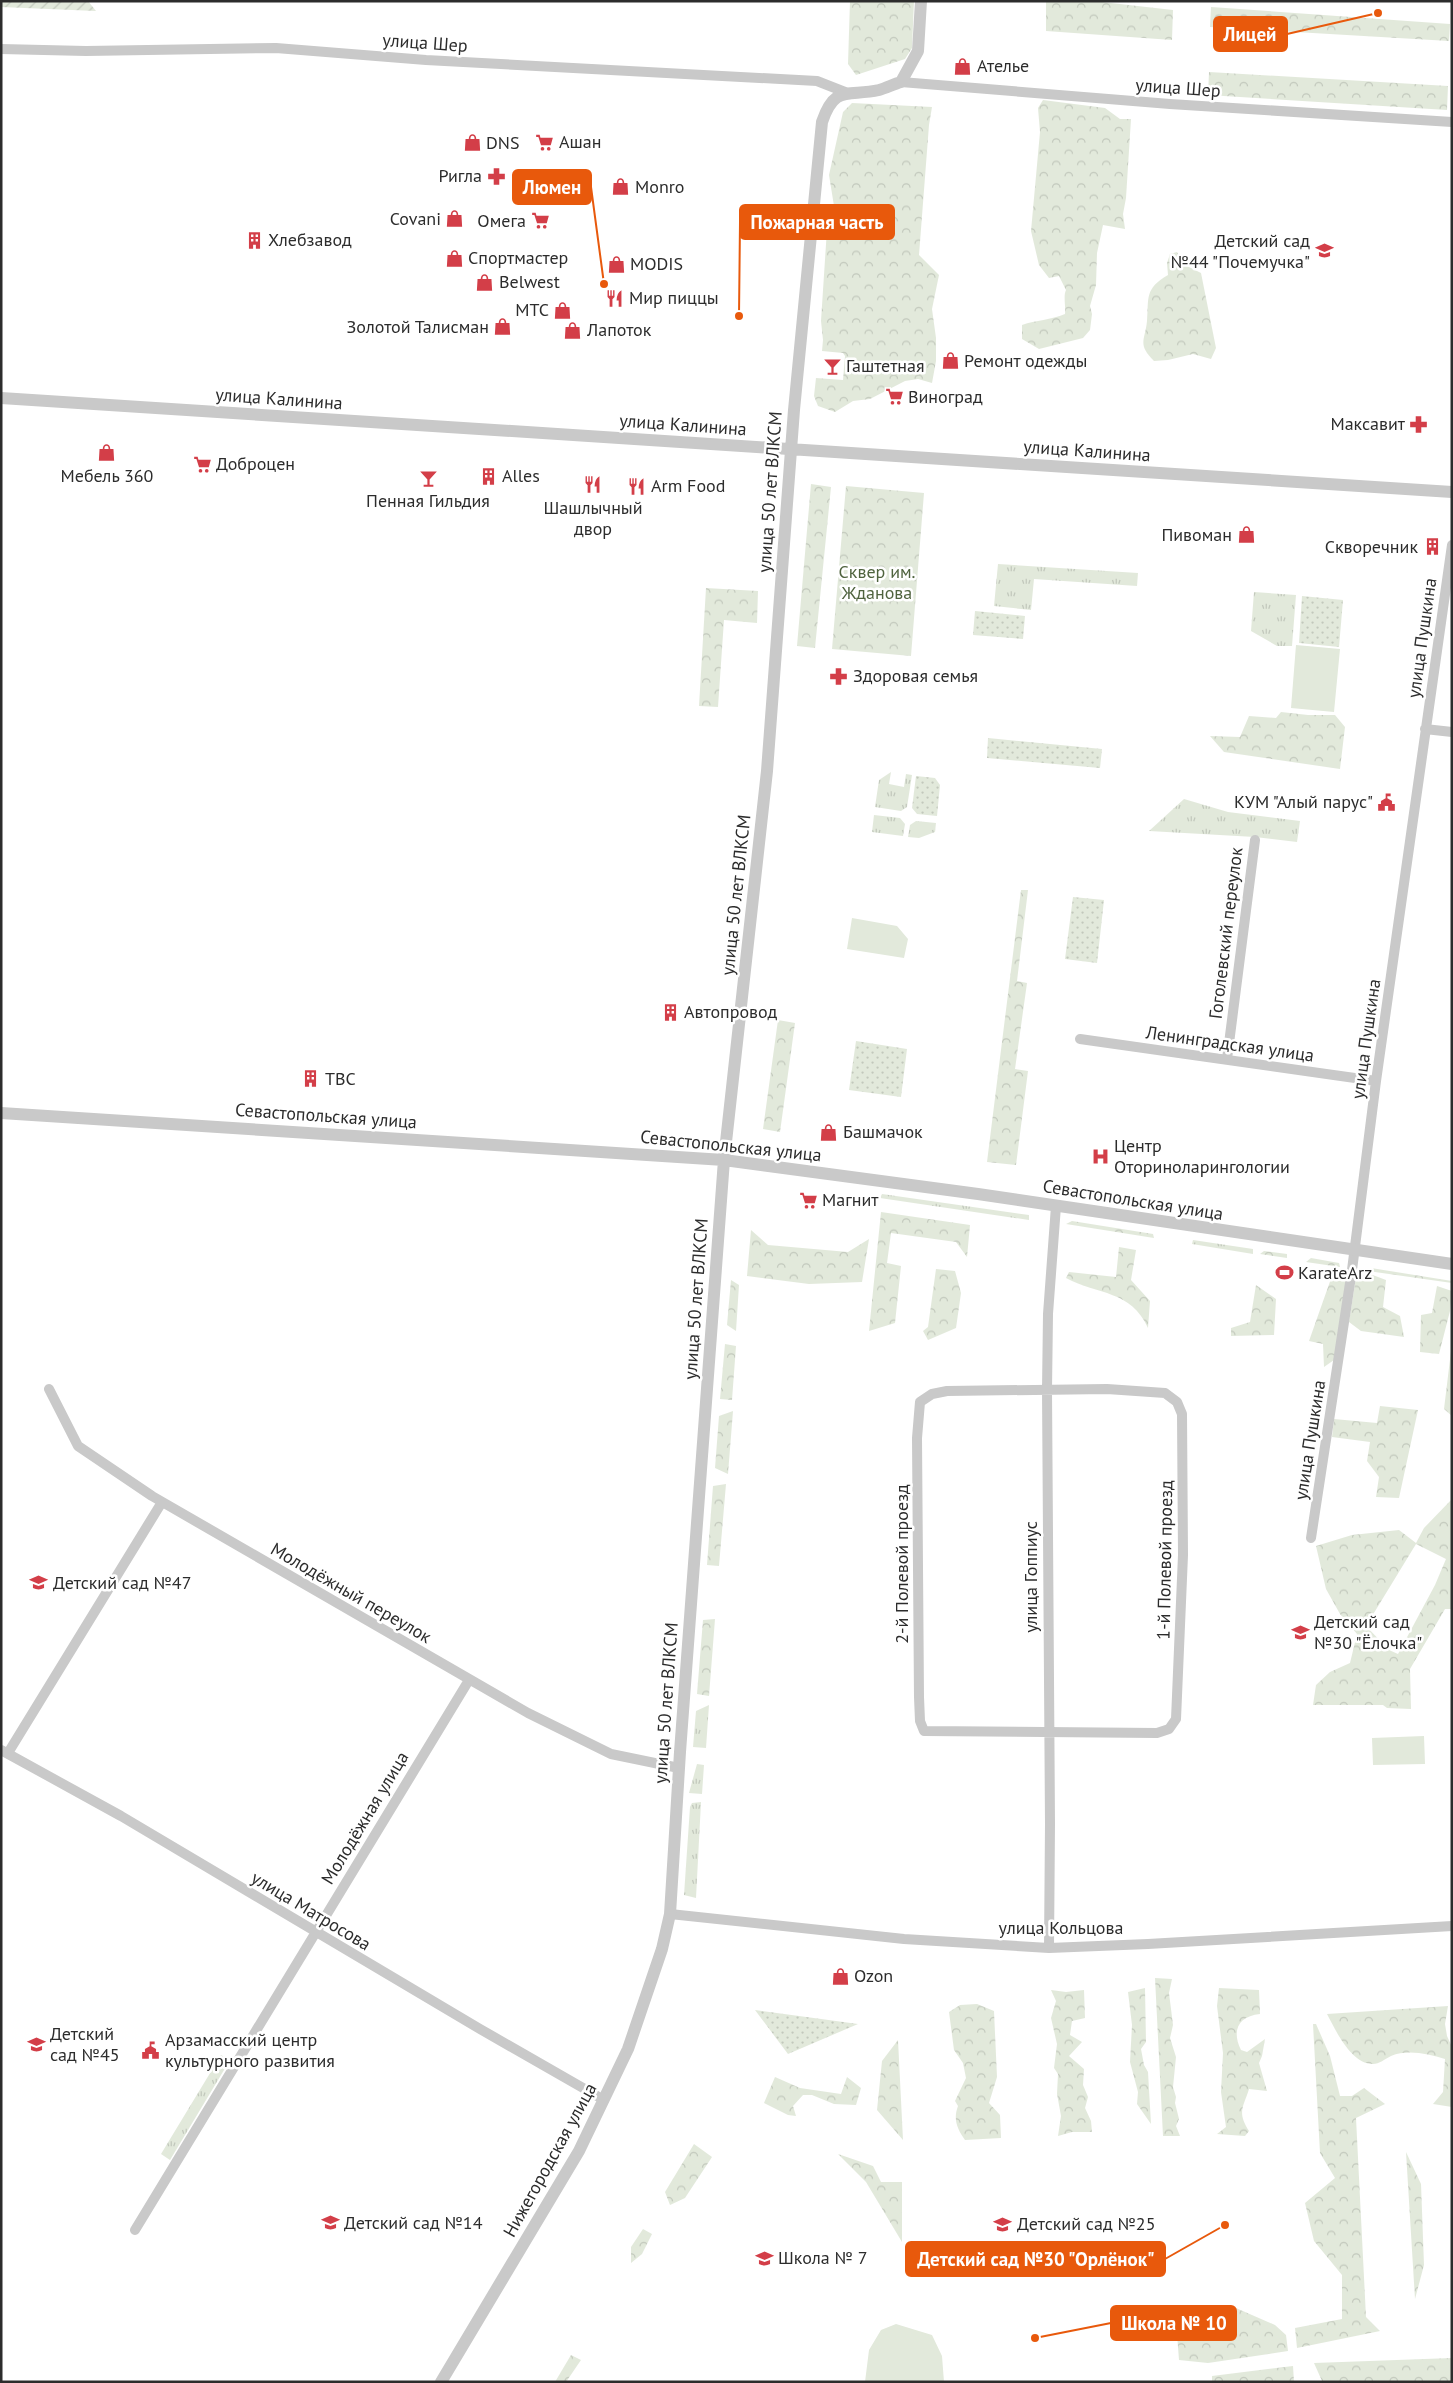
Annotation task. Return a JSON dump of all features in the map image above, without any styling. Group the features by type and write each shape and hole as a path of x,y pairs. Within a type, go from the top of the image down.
{"street":[{"path":"845,92 878,90 901,82 918,51 921,1"},
{"name":"улица Шер","path":"1,49 86,51 276,48 426,60 817,81 845,92"},
{"name":"улица Шер","path":"901,82 1170,104 1452,122"},
{"name":"улица 50 лет ВЛКСМ","path":"670,1914 724,1160 767,772 791,450 822,122 828,106 845,92"},
{"name":"улица Калинина","path":"1,398 1452,492"},
{"name":"улица Пушкина","path":"1311,1538 1355,1250 1376,1081 1452,545"},
{"path":"1425,729 1452,732"},
{"name":"Гоголевский переулок","path":"1227,1059 1255,840"},
{"name":"Ленинградская улица","path":"1080,1039 1376,1081"},
{"name":"Севастопольская улица","path":"1,1113 724,1160 1452,1264"},
{"name":"улица Гоппиус","path":"1048,1948 1050,1824 1047,1390 1048,1314 1056,1206"},
{"name":"Молодёжный переулок","path":"49,1389 78,1446 162,1502 528,1714 612,1754 679,1768"},
{"name":"1-й Полевой проезд","path":"1047,1390 1107,1389 1165,1393 1177,1402 1182,1414 1183,1555 1180,1680 1176,1719 1169,1729 1157,1732 1048,1732"},
{"name":"2-й Полевой проезд","path":"1047,1390 947,1391 932,1394 920,1402 918,1448 919,1697 920,1720 924,1731 1048,1732"},
{"path":"5,1751 162,1502"},
{"name":"Молодёжная улица","path":"135,2230 469,1680"},
{"name":"улица Матросова","path":"5,1751 604,2100"},
{"name":"улица Кольцова","path":"670,1914 904,1939 1048,1948 1452,1926"},
{"name":"Нижегородская улица","path":"441,2382 579,2151 604,2100 628,2049 662,1949 670,1914"}],"green space":[{"path":"1,1 88,1 96,11 1,7"},
{"path":"850,1 914,1 912,48 905,59 856,75 848,64"},
{"path":"1046,1 1093,1 1173,10 1172,40 1046,31"},
{"path":"1211,7 1450,24 1449,41 1210,27"},
{"path":"1209,72 1448,86 1447,110 1208,95"},
{"path":"1043,100 1105,108 1120,119 1131,119 1126,198 1123,214 1125,229 1103,225 1097,253 1096,285 1090,306 1092,314 1090,330 1083,338 1039,349 1022,339 1022,325 1065,314 1066,290 1059,276 1049,278 1039,265 1031,231 1040,132 1038,108"},
{"path":"852,103 932,107 919,255 939,275 932,309 936,338 936,361 932,383 918,379 905,381 870,399 853,401 835,412 818,406 814,396 816,378 843,380 845,356 843,353 822,351 821,321 827,229 834,206 829,175 843,112"},
{"path":"1177,252 1183,264 1201,273 1216,348 1211,359 1193,354 1154,361 1145,350 1143,342 1149,295 1155,285 1168,275 1167,263 1170,254"},
{"path":"811,484 831,487 815,648 797,646"},
{"name":"Сквер им. Жданова","path":"846,486 924,493 911,656 832,649"},
{"path":"998,564 1138,573 1137,586 1034,579 1031,610 994,606"},
{"path":"706,588 758,591 757,623 724,620 718,707 699,706"},
{"path":"1254,592 1296,595 1292,646 1277,646 1251,631"},
{"path":"1302,596 1343,600 1339,647 1299,643"},
{"path":"975,611 1025,616 1023,639 973,635"},
{"path":"1296,645 1340,649 1334,712 1291,708"},
{"path":"1281,712 1335,715 1345,727 1340,769 1224,752 1210,736 1240,737 1249,716 1276,718"},
{"path":"988,738 1102,749 1100,768 987,758"},
{"path":"891,772 889,784 904,787 906,774 912,775 907,807 901,811 875,807 879,780"},
{"path":"916,776 935,778 940,785 937,816 917,814 912,808"},
{"path":"1184,799 1228,812 1300,821 1297,842 1255,837 1149,831"},
{"path":"874,815 900,818 905,824 903,836 872,832"},
{"path":"916,821 936,823 935,832 919,838 908,837 910,825"},
{"path":"1021,890 1028,890 1017,981 1027,983 1015,1069 1028,1071 1016,1165 987,1162"},
{"path":"1073,897 1104,900 1097,963 1065,959"},
{"path":"852,918 897,926 908,939 904,958 847,949"},
{"path":"778,1020 795,1023 780,1132 763,1129"},
{"path":"856,1041 907,1049 901,1097 849,1090"},
{"path":"882,1194 1029,1215 1029,1220 880,1198"},
{"path":"881,1212 970,1225 967,1257 956,1242 891,1233 887,1263 901,1266 895,1323 869,1331"},
{"path":"1072,1221 1153,1234 1154,1238 1066,1224"},
{"path":"751,1230 768,1245 848,1252 869,1239 862,1282 809,1284 747,1276"},
{"path":"1193,1240 1253,1249 1253,1254 1192,1244"},
{"path":"1119,1247 1136,1250 1131,1280 1150,1301 1148,1328 1133,1307 1123,1300 1066,1278 1069,1272 1116,1277"},
{"path":"1264,1251 1287,1254 1287,1258 1260,1254"},
{"path":"1311,1258 1339,1263 1340,1267 1306,1262"},
{"path":"1371,1268 1452,1281 1452,1283 1368,1271"},
{"path":"936,1269 955,1271 961,1293 956,1328 928,1340 923,1331 928,1327"},
{"path":"1333,1273 1348,1275 1334,1360 1324,1367 1323,1344 1309,1341"},
{"path":"1370,1274 1386,1280 1383,1307 1400,1316 1404,1337 1361,1331 1349,1322 1356,1277"},
{"path":"731,1280 739,1285 736,1331 727,1325"},
{"path":"1256,1285 1276,1299 1274,1335 1231,1336 1231,1328 1250,1322"},
{"path":"1437,1286 1452,1291 1450,1311 1439,1354 1420,1352 1421,1315 1432,1313"},
{"path":"1452,1343 1452,1416 1444,1409"},
{"path":"725,1344 736,1346 732,1400 720,1399"},
{"path":"1380,1406 1418,1410 1399,1498 1376,1497 1379,1477 1367,1461 1370,1442 1332,1437 1334,1419 1377,1423"},
{"path":"733,1411 728,1474 715,1468 719,1416"},
{"path":"726,1484 719,1566 707,1565 713,1486"},
{"path":"1452,1499 1452,1609 1445,1609 1410,1669 1411,1709 1387,1708 1383,1705 1313,1705 1316,1685 1330,1672 1350,1663 1357,1634 1340,1614 1326,1589 1316,1546 1352,1535 1399,1530 1416,1543 1424,1528","holes":["1416,1544 1446,1559 1435,1585 1398,1654 1389,1650 1366,1626"]},
{"path":"715,1619 709,1696 697,1694 703,1620"},
{"path":"709,1705 706,1748 693,1747 696,1711"},
{"path":"1424,1736 1425,1764 1373,1765 1372,1738"},
{"path":"697,1764 704,1765 702,1794 689,1793"},
{"path":"701,1802 696,1898 684,1895 690,1807 692,1803"},
{"path":"1155,1978 1172,1979 1169,1993 1173,2025 1170,2038 1176,2057 1173,2087 1179,2119 1176,2126 1180,2136 1163,2136"},
{"path":"1145,1988 1146,2042 1141,2049 1144,2065 1148,2072 1151,2124 1137,2104 1138,2092 1130,2062 1132,2025 1128,1992"},
{"path":"1219,1988 1259,1990 1260,2014 1253,2015 1242,2021 1237,2030 1238,2043 1241,2050 1247,2052 1265,2039 1259,2063 1267,2091 1249,2089 1242,2110 1245,2125 1249,2131 1245,2136 1217,2134 1226,2127 1221,2092 1223,2053 1217,2006"},
{"path":"1051,1990 1066,1992 1084,1990 1085,2018 1072,2021 1070,2035 1082,2042 1069,2056 1084,2069 1083,2085 1088,2097 1085,2108 1091,2121 1092,2132 1072,2132 1058,2136 1061,2116 1057,2094 1058,2074 1054,2068 1057,2044 1051,2018 1056,2001"},
{"path":"977,2004 994,2011 997,2077 989,2103 1000,2115 1001,2138 965,2140 957,2124 958,2106 955,2101 966,2078 963,2063 954,2050 949,2012 960,2005"},
{"path":"1448,2006 1445,2024 1447,2036 1452,2047 1452,2107 1433,2104 1443,2092 1445,2059 1425,2054 1404,2053 1391,2056 1375,2064 1365,2063 1351,2053 1327,2014"},
{"path":"755,2010 858,2024 788,2054"},
{"path":"1313,2024 1316,2024 1330,2056 1340,2096 1352,2096 1364,2088 1385,2104 1356,2118 1366,2317 1380,2331 1297,2348 1295,2328 1342,2319 1342,2275 1314,2241 1305,2203 1335,2178 1320,2153"},
{"path":"898,2040 903,2140 877,2110 882,2061"},
{"path":"221,2055 230,2060 170,2160 161,2154"},
{"path":"775,2077 800,2088 841,2094 847,2077 861,2088 856,2105 834,2104 812,2095 803,2095 793,2106 796,2116 788,2115 764,2103"},
{"path":"694,2144 712,2157 685,2198 670,2205 665,2192"},
{"path":"1406,2152 1421,2184 1424,2265 1415,2299"},
{"path":"838,2154 873,2166 881,2182 902,2182 902,2242 866,2182"},
{"path":"643,2229 652,2234 642,2254 631,2263 631,2247"},
{"path":"1229,2305 1275,2325 1286,2335 1288,2351 1208,2363 1179,2360 1175,2308"},
{"path":"896,2324 932,2335 942,2356 944,2382 865,2382 869,2350 881,2330"},
{"path":"571,2355 581,2360 566,2382 555,2382"},
{"path":"1452,2358 1452,2382 1325,2382 1322,2381 1314,2363"},
{"path":"1293,2366 1294,2382 1212,2382 1212,2376"}],"place":[{"name":"Лицей","path":"1378,13"},
{"name":"Ателье","path":"963,66"},
{"name":"Ашан","path":"545,142"},
{"name":"DNS","path":"472,143"},
{"name":"Ригла","path":"496,176"},
{"name":"Monro","path":"621,187"},
{"name":"Covani","path":"455,219"},
{"name":"Омега","path":"540,221"},
{"name":"Хлебзавод","path":"254,240"},
{"name":"Детский сад №44 \"Почемучка\"","path":"1324,251"},
{"name":"Спортмастер","path":"454,258"},
{"name":"MODIS","path":"616,264"},
{"name":"Belwest","path":"485,282"},
{"name":"Люмен","path":"604,284"},
{"name":"Мир пиццы","path":"615,298"},
{"name":"МТС","path":"563,310"},
{"name":"Пожарная часть","path":"739,316"},
{"name":"Золотой Талисман","path":"503,327"},
{"name":"Лапоток","path":"573,330"},
{"name":"Ремонт одежды","path":"950,361"},
{"name":"Гаштетная","path":"832,366"},
{"name":"Виноград","path":"894,397"},
{"name":"Максавит","path":"1419,424"},
{"name":"Мебель 360","path":"107,453"},
{"name":"Доброцен","path":"202,464"},
{"name":"Alles","path":"488,476"},
{"name":"Пенная Гильдия","path":"428,478"},
{"name":"Шашлычный двор","path":"593,485"},
{"name":"Arm Food","path":"637,486"},
{"name":"Пивоман","path":"1246,535"},
{"name":"Скворечник","path":"1432,547"},
{"name":"Здоровая семья","path":"839,676"},
{"name":"КУМ \"Алый парус\"","path":"1387,802"},
{"name":"Автопровод","path":"670,1012"},
{"name":"ТВС","path":"311,1079"},
{"name":"Башмачок","path":"829,1132"},
{"name":"Центр Оториноларингологии","path":"1100,1156"},
{"name":"Магнит","path":"808,1200"},
{"name":"KarateArz","path":"1284,1273"},
{"name":"Детский сад №47","path":"39,1583"},
{"name":"Детский сад №30 \"Ёлочка\"","path":"1300,1632"},
{"name":"Ozon","path":"840,1976"},
{"name":"Детский сад №45","path":"36,2044"},
{"name":"Арзамасский центр культурного развития","path":"151,2050"},
{"name":"Детский сад №14","path":"330,2223"},
{"name":"Детский сад №25","path":"1003,2224"},
{"name":"Детский сад №30 \"Орлёнок\"","path":"1225,2225"},
{"name":"Школа № 7","path":"764,2258"},
{"name":"Школа № 10","path":"1035,2338"}]}
